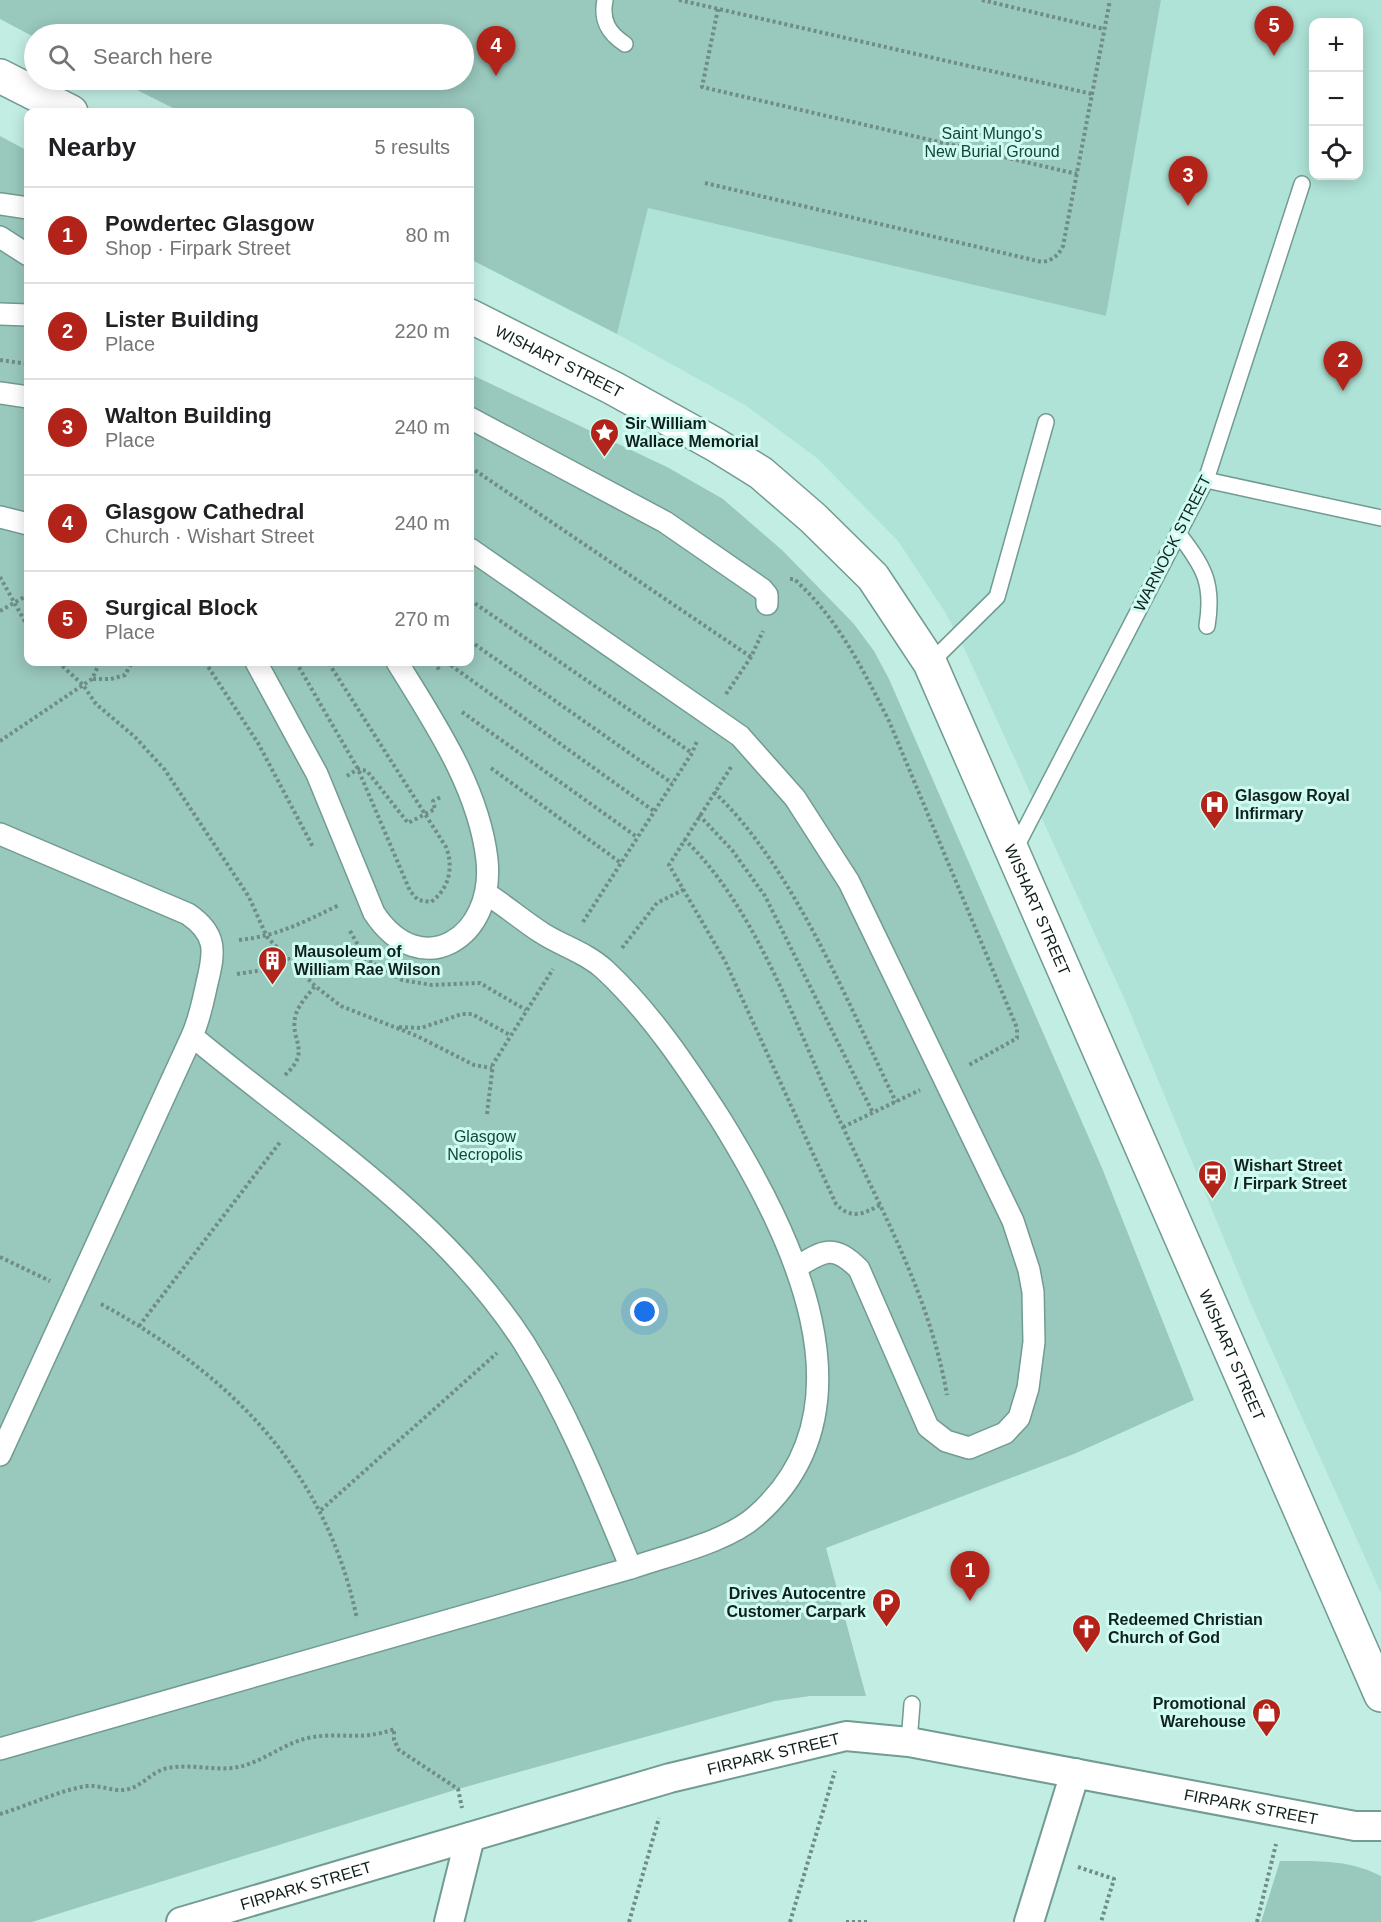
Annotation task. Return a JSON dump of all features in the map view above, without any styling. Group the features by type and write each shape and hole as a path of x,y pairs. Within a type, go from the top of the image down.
{"street":[{"path":"0,76 24,88"},
{"path":"28,90 63,108"},
{"path":"0,204 24,207"},
{"path":"0,237 24,252"},
{"path":"0,314 24,315"},
{"name":"WISHART STREET","path":"474,318 623,394 716,445 761,473 813,518 873,577 930,663 1381,1695"},
{"path":"0,393 24,396"},
{"path":"474,420 664,522 762,589 767,595 767,604"},
{"path":"0,517 24,523"},
{"path":"474,552 740,736 795,798 849,882 1013,1221 1029,1270 1033,1292 1034,1342 1028,1388 1019,1418 1005,1432 980,1445 969,1448 946,1441 928,1427 859,1269 851,1261 833,1251 818,1254 797,1267"},
{"path":"258,666 293,727 323,789 374,913 381,924 400,940 424,948 451,942 471,927 483,907 487,894 487,860 472,800 433,722 399,666"},
{"path":"0,834 188,914 201,922 211,941 213,963 202,1013 0,1455"},
{"path":"0,1749 362,1643 631,1568 740,1528 772,1501 799,1463 813,1422 817,1398 817,1346 797,1267 756,1180 693,1075 651,1020 604,969 563,954 544,934 487,894"},
{"path":"192,1036 373,1178 440,1241 487,1294 518,1334 557,1399 631,1568"},
{"name":"FIRPARK STREET","path":"181,1922 670,1778 846,1736 909,1742 1355,1826 1381,1826"},
{"path":"1029,1922 1075,1773"},
{"path":"449,1922 470,1837"}],"lane":[{"path":"605,0 603,10 606,25 615,37 625,44"},
{"name":"WARNOCK STREET","path":"1014,851 1206,480 1302,184"},
{"path":"930,663 997,597 1046,422"},
{"path":"1206,480 1381,518"},
{"path":"1178,533 1205,573 1211,602 1207,626"},
{"path":"909,1742 912,1704"}],"path":[{"path":"679,0 1092,94"},
{"path":"981,0 1104,28"},
{"path":"705,183 1042,262 1057,257 1063,246 1110,0"},
{"path":"718,9 702,87 1077,174"},
{"path":"0,360 24,363"},
{"path":"474,470 751,657 731,686"},
{"path":"0,577 24,621"},
{"path":"787,582 794,579 819,603 851,649 871,685 889,722 1017,1028 1017,1038 966,1066"},
{"path":"0,611 24,597"},
{"path":"474,603 693,753 510,1035 492,1068 487,1114"},
{"path":"474,644 672,783"},
{"path":"62,666 83,685 96,704 152,754 180,791 249,897 267,937 315,986 341,1006 395,1027 474,1065 492,1068"},
{"path":"0,741 92,679 98,666"},
{"path":"92,679 111,679 124,675 130,666"},
{"path":"298,666 358,769 410,891 424,903 438,896 451,868 446,847 427,813 331,666"},
{"path":"452,666 654,811"},
{"path":"462,712 637,837"},
{"path":"487,760 490,768 621,863"},
{"path":"323,789 358,769 367,771 404,821 411,823 435,809"},
{"path":"729,769 669,865 686,889 725,961 836,1204 852,1215 863,1215 880,1205"},
{"path":"714,792 756,839 804,916 896,1102"},
{"path":"699,815 732,850 765,896 873,1113"},
{"path":"684,839 717,874 746,919 907,1260 932,1328 948,1399 946,1441"},
{"path":"604,969 657,903 686,889"},
{"path":"267,937 286,931 339,905"},
{"path":"230,973 270,969 272,980"},
{"path":"264,1094 295,1066 300,1054 296,1014 315,986"},
{"path":"395,1027 421,1028 462,1014 472,1014 510,1035"},
{"path":"843,1127 902,1099"},
{"path":"139,1326 297,1119"},
{"path":"0,1257 139,1326 236,1398 271,1435 295,1467 321,1510 349,1583 362,1643"},
{"path":"321,1510 518,1334"},
{"path":"0,1814 87,1786 107,1786 122,1791 137,1786 166,1768 232,1768 250,1764 287,1744 310,1738 377,1736 394,1729 394,1740 399,1750 458,1789 470,1837"},
{"path":"790,1922 836,1770"},
{"path":"1257,1922 1282,1812"},
{"path":"629,1922 659,1818"},
{"path":"1072,1865 1114,1878 1101,1922"},
{"path":"846,1922 870,1922"}],"shaded area":[{"name":"Glasgow Royal Infirmary","path":"1161,0 1381,0 1381,1593 1251,1304 1124,998 964,648 945,612 898,541 817,458 745,405 617,334 648,208 1106,316"}],"green space":[{"name":"Saint Mungo's New Burial Ground","path":"0,0 1161,0 1106,316 648,208 617,334 474,261 474,108 173,108 137,90 474,90 474,24 24,24 24,32 0,19"},
{"name":"Glasgow Necropolis","path":"0,136 24,149 24,666 474,666 474,376 667,467 723,499 783,551 854,624 874,651 889,679 1102,1168 1194,1400 1074,1454 826,1548 866,1696 810,1696 775,1701 458,1789 32,1922 0,1922"},
{"path":"1280,1861 1319,1861 1344,1864 1357,1866 1381,1876 1381,1922 1261,1922"}],"place":[{"name":"Surgical Block","path":"1274,56"},
{"name":"Glasgow Cathedral","path":"496,76"},
{"name":"Walton Building","path":"1188,206"},
{"name":"Lister Building","path":"1343,391"},
{"name":"Sir William Wallace Memorial","path":"604,458"},
{"name":"Glasgow Royal Infirmary","path":"1214,830"},
{"name":"Mausoleum of William Rae Wilson","path":"273,986"},
{"name":"Wishart Street / Firpark Street","path":"1213,1200"},
{"name":"Powdertec Glasgow","path":"970,1601"},
{"name":"Drives Autocentre Customer Carpark","path":"887,1628"},
{"name":"Redeemed Christian Church of God","path":"1087,1654"},
{"name":"Promotional Warehouse","path":"1267,1738"}]}
